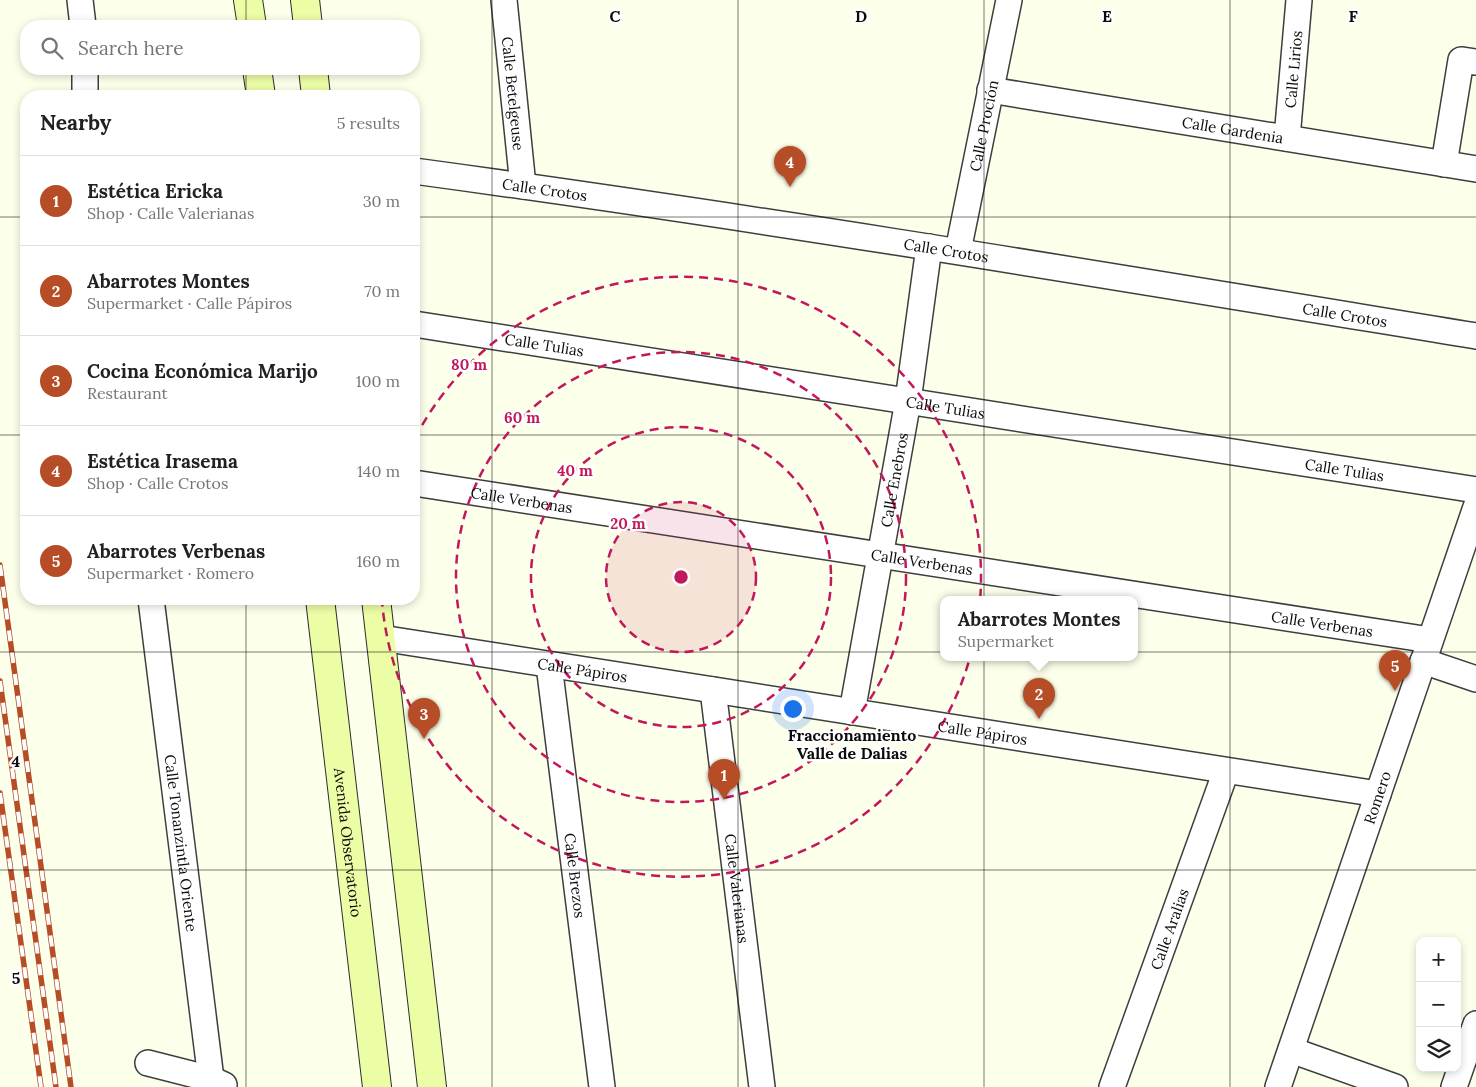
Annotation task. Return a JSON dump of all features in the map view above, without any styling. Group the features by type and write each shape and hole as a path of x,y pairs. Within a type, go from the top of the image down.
{"street":[{"path":"80,0 82,20"},
{"path":"248,0 251,20"},
{"path":"305,0 307,20"},
{"name":"Calle Betelgeuse","path":"504,0 523,186"},
{"name":"Calle Proción","path":"958,251 1009,0"},
{"name":"Calle Lirios","path":"1287,138 1299,0"},
{"path":"1444,164 1461,60 1476,62"},
{"path":"85,75 85,90"},
{"path":"258,75 260,90"},
{"path":"314,75 315,90"},
{"name":"Calle Gardenia","path":"990,90 1476,169"},
{"name":"Calle Crotos","path":"420,172 930,246 1476,336"},
{"name":"Calle Enebros","path":"852,712 908,402 930,246"},
{"name":"Calle Tulias","path":"420,325 1476,490"},
{"name":"Calle Verbenas","path":"420,484 880,555 1114,596"},
{"name":"Romero","path":"1278,1087 1476,507"},
{"name":"Calle Verbenas","path":"1138,600 1427,651 1476,679"},
{"name":"Calle Tonanzintla Oriente","path":"152,605 217,1084"},
{"name":"Avenida Observatorio","path":"321,605 377,1087"},
{"path":"377,605 432,1087"},
{"name":"Calle Pápiros","path":"381,638 1378,794"},
{"name":"Calle Brezos","path":"549,665 602,1087"},
{"name":"Calle Valerianas","path":"713,690 762,1087"},
{"name":"Calle Aralias","path":"1112,1087 1226,771"},
{"path":"1454,1087 1476,1024"},
{"path":"1291,1050 1395,1087"},
{"path":"148,1063 217,1084"}],"railway":[{"path":"0,565 71,1087"},
{"path":"0,681 56,1087"},
{"path":"0,793 41,1087"}],"place":[{"name":"Estética Irasema","path":"790,187"},
{"name":"Abarrotes Verbenas","path":"1395,691"},
{"name":"Abarrotes Montes","path":"1039,719"},
{"name":"Cocina Económica Marijo","path":"424,739"},
{"name":"Estética Ericka","path":"724,800"}],"district":[{"name":"Fraccionamiento Valle de Dalias","path":"852,744"}]}
